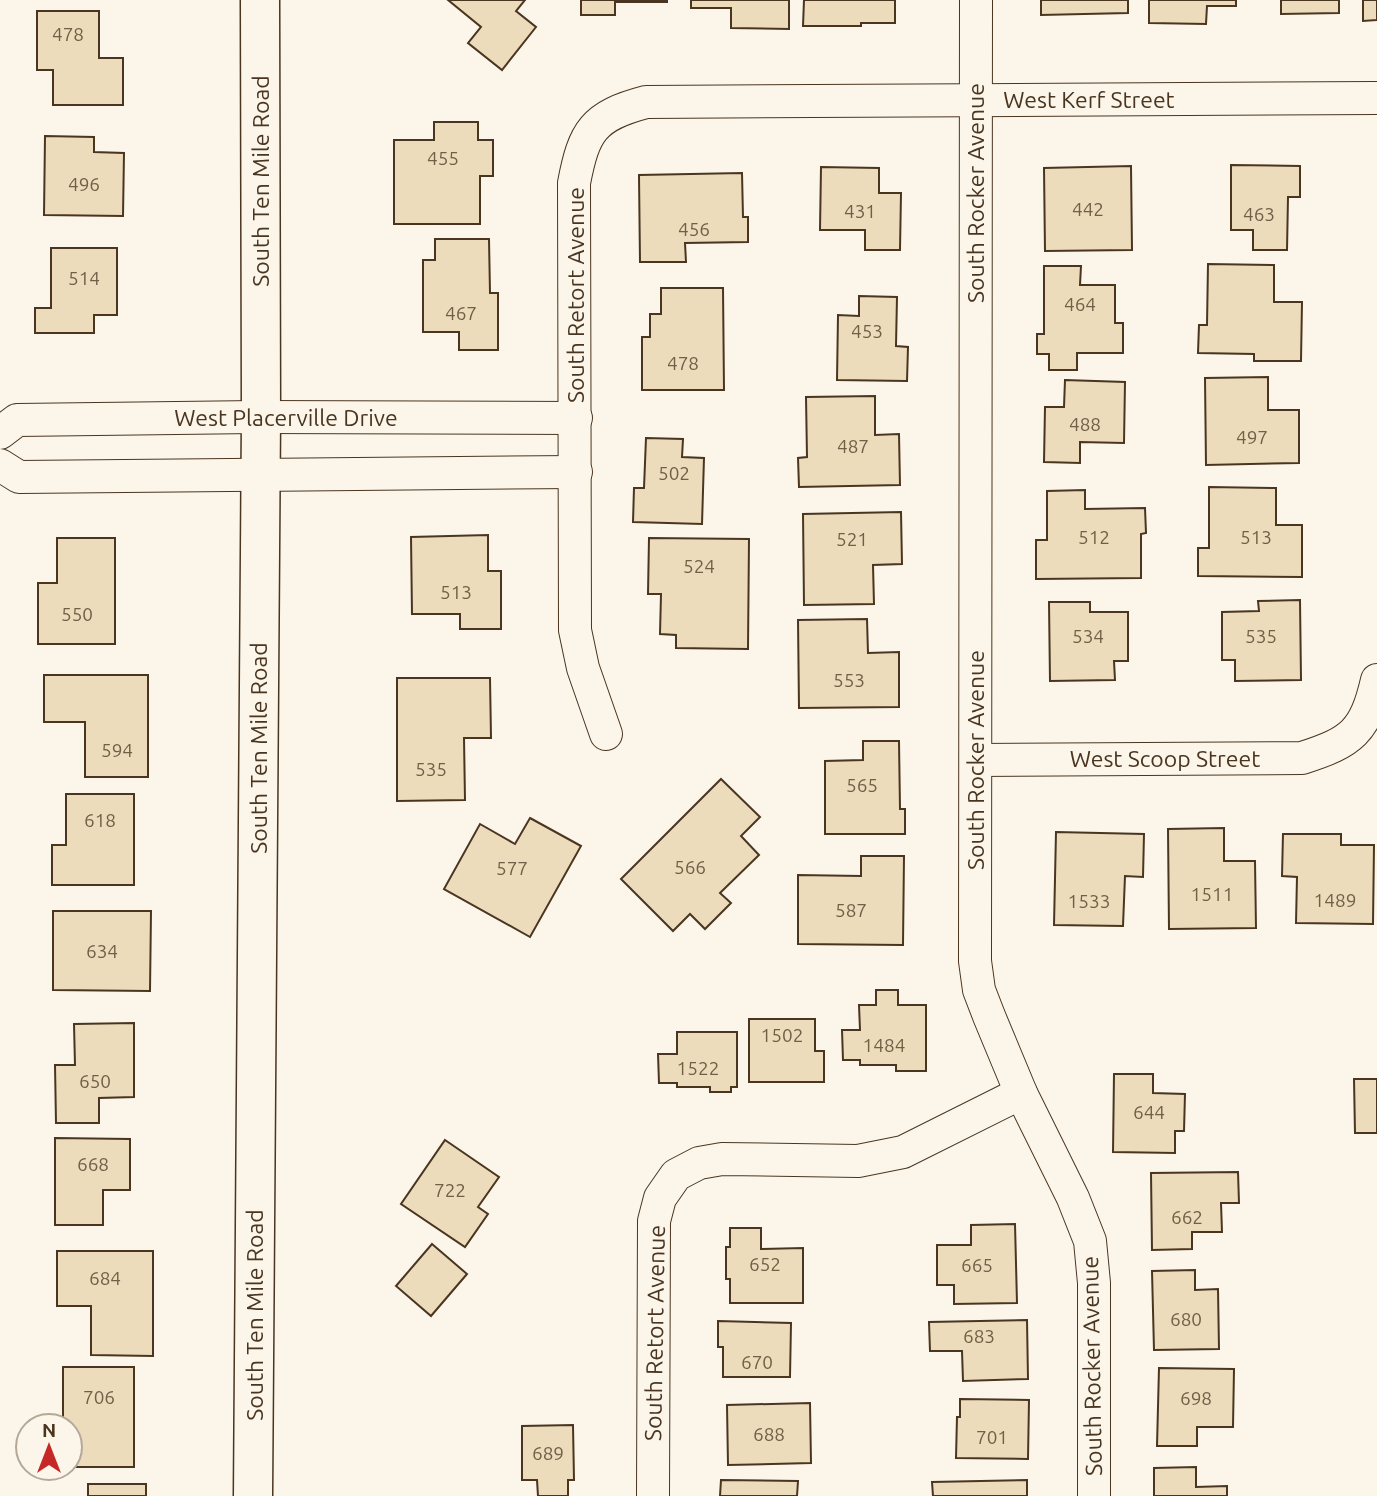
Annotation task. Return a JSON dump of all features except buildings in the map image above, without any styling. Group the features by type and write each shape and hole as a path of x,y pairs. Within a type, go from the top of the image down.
{"street":[{"name":"South Ten Mile Road","path":"253,1496 261,476 260,0"},
{"name":"South Rocker Avenue","path":"976,0 976,971 985,1007 1021,1093 1073,1198 1090,1241 1094,1283 1094,1496"},
{"name":"West Kerf Street","path":"596,123 618,109 646,102 1377,99"},
{"name":"South Retort Avenue","path":"596,123 580,151 574,183 575,630 583,668 606,734"},
{"name":"West Placerville Drive","path":"0,433 17,420 261,417 576,418"},
{"path":"0,465 19,477 576,472"},
{"name":"West Scoop Street","path":"976,760 1302,758 1329,749 1350,737 1370,710 1377,680"},
{"name":"South Retort Avenue","path":"653,1496 654,1221 660,1198 676,1175 699,1163 722,1159 858,1161 903,1152 1021,1093"}]}
